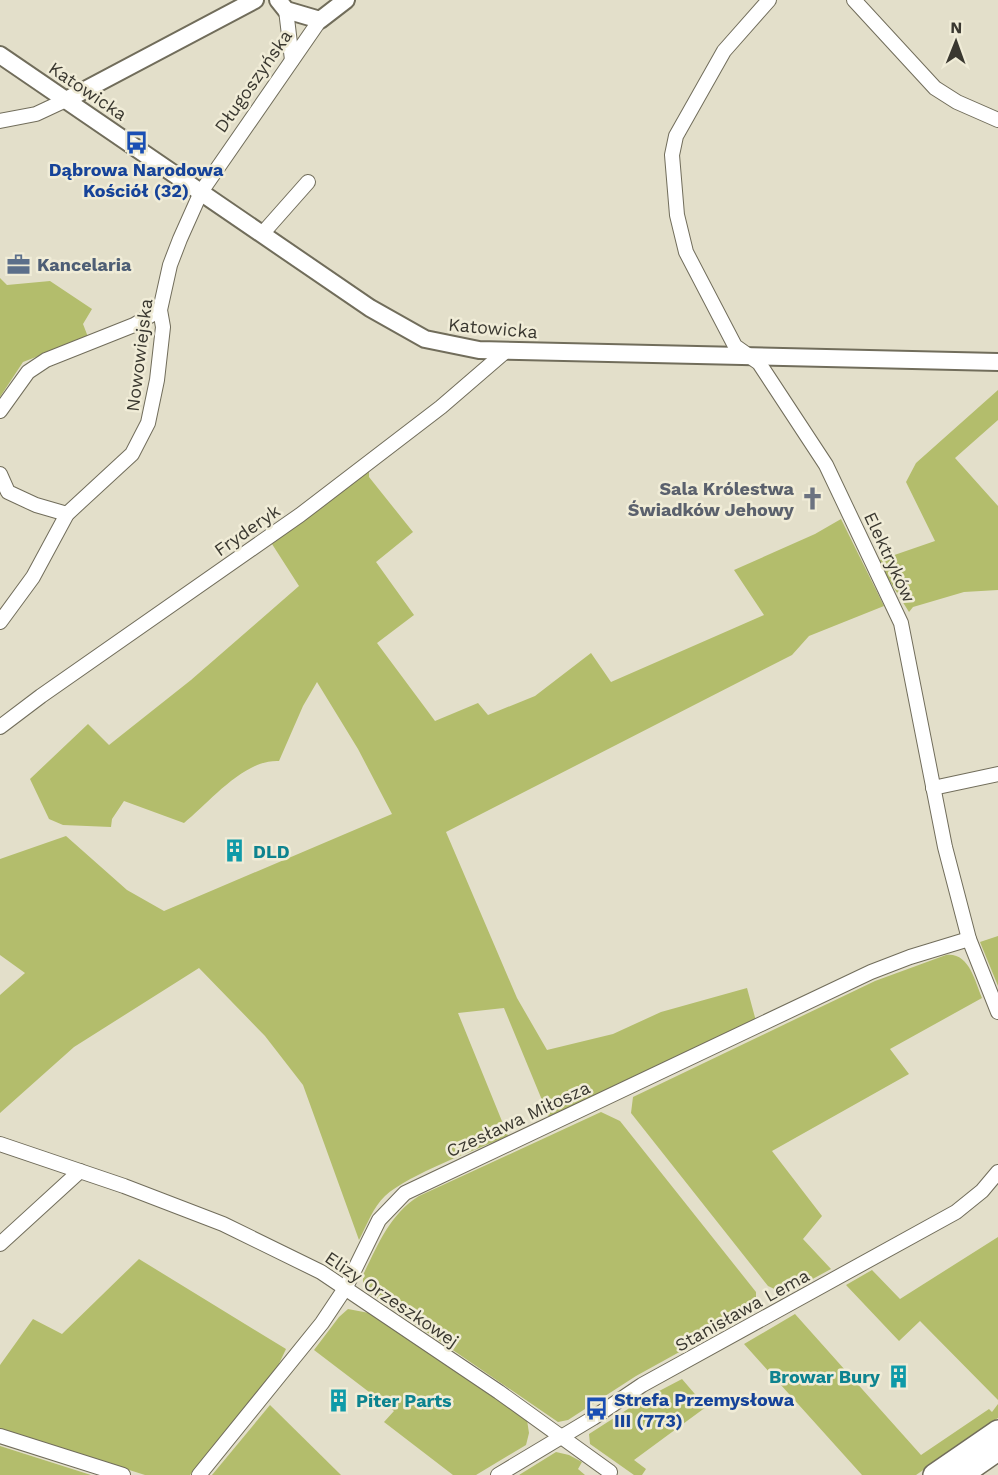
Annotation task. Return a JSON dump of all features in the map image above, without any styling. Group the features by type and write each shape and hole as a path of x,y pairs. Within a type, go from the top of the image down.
{"main road":[{"path":"934,1475 998,1431"},
{"path":"962,1475 993,1458"}],"street":[{"path":"0,122 36,114 66,100 255,0"},
{"name":"Długoszyńska","path":"201,192 320,20 346,0"},
{"name":"Elektryków","path":"769,0 724,51 676,136 672,155 677,215 686,252 735,346 759,363 826,465 901,623 933,788 969,939 998,1012"},
{"path":"854,0 934,88 957,102 998,120"},
{"path":"282,5 320,20"},
{"path":"282,5 292,60"},
{"name":"Katowicka","path":"0,55 370,308 425,339 452,347 506,351 998,362"},
{"path":"262,234 308,182"},
{"name":"Nowowiejska","path":"0,621 33,577 67,514 132,454 148,423 158,380 163,327 160,310 170,265 201,192"},
{"path":"0,411 28,372 46,360 135,325 160,310"},
{"name":"Fryderyk","path":"0,727 49,689 300,515 441,407 506,351"},
{"path":"0,474 8,492 36,505 67,514"},
{"path":"933,788 998,774"},
{"name":"Czesława Miłosza","path":"199,1475 331,1310 346,1287 379,1220 394,1202 415,1187 871,972 969,939"},
{"name":"Elizy Orzeszkowej","path":"0,1144 44,1162 80,1171 223,1224 321,1272 499,1392 610,1472"},
{"path":"0,1244 80,1171"},
{"name":"Stanisława Lema","path":"498,1475 642,1385 956,1212 982,1191 998,1172"},
{"path":"0,1436 123,1475"}],"green space":[{"path":"0,278 7,285 50,281 92,309 83,324 88,337 23,362 0,397"},
{"path":"998,390 998,420 955,458 998,506 998,590 964,592 913,607 909,612 877,561 935,541 906,482 916,463"},
{"path":"369,471 369,477 413,532 376,562 414,615 377,643 435,721 478,703 488,715 535,696 591,653 611,682 764,615 734,570 815,534 841,519 884,606 809,636 792,655 446,832 517,998 547,1050 613,1034 661,1012 747,988 756,1021 549,1117 504,1008 458,1013 508,1136 426,1171 396,1188 377,1205 359,1240 303,1085 265,1036 199,968 74,1047 0,1113 0,995 25,973 0,955 0,859 66,836 127,890 164,911 392,814 358,749 317,682 303,706 279,761 266,762 240,774 184,823 124,801 112,819 111,827 63,825 49,819 30,779 88,724 109,745 191,680 299,586 272,544"},
{"path":"998,936 998,986 980,942"},
{"path":"946,955 954,955 966,963 974,976 982,998 890,1049 909,1074 772,1151 822,1216 803,1239 831,1269 785,1294 768,1286 631,1113 633,1097 875,981"},
{"path":"601,1112 620,1121 756,1292 756,1308 636,1376 568,1420 558,1422 371,1294 363,1283 363,1275 392,1221 419,1196"},
{"path":"998,1237 998,1400 920,1321 899,1341 846,1285 872,1270 900,1299"},
{"path":"139,1259 286,1349 276,1370 190,1475 145,1475 0,1429 0,1365 33,1319 62,1334"},
{"path":"348,1309 369,1313 527,1420 529,1433 526,1445 476,1475 453,1475 384,1422 394,1411 314,1350 339,1317"},
{"path":"795,1314 921,1455 989,1409 992,1412 998,1404 998,1418 916,1475 862,1475 744,1344"},
{"path":"682,1379 706,1407 634,1460 646,1469 642,1475 634,1475 590,1444 589,1434 642,1400"},
{"path":"270,1405 341,1475 212,1475"},
{"path":"0,1446 91,1475 0,1475"},
{"path":"556,1452 569,1455 582,1462 578,1469 585,1475 519,1475"}],"place":[{"name":"Dąbrowa Narodowa Kościół (32)","path":"136,143"},
{"name":"Kancelaria","path":"19,264"},
{"name":"Sala Królestwa Świadków Jehowy","path":"812,498"},
{"name":"DLD","path":"235,851"},
{"name":"Browar Bury","path":"898,1376"},
{"name":"Piter Parts","path":"338,1400"},
{"name":"Strefa Przemysłowa III (773)","path":"596,1409"}]}
